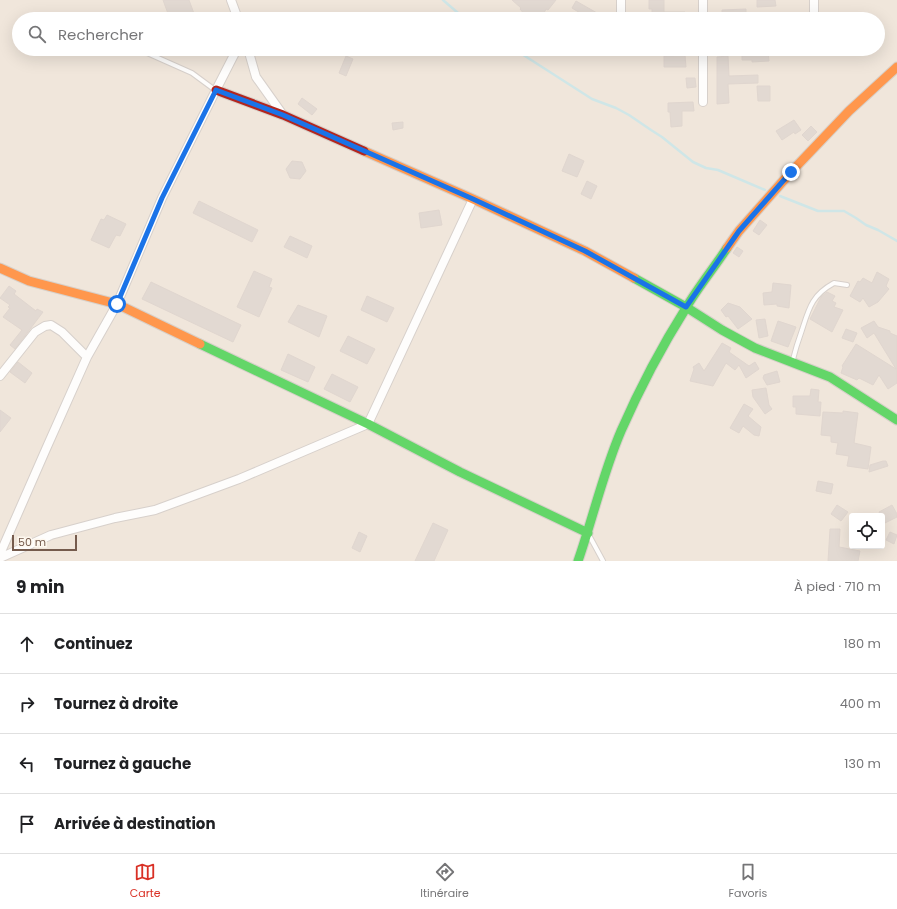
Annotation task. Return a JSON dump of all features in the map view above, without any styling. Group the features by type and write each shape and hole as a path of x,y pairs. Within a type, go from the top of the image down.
{"street":[{"path":"231,0 235,12"},
{"path":"621,0 621,12"},
{"path":"703,0 703,12"},
{"path":"814,0 814,12"},
{"path":"0,554 88,358 117,304 162,198 234,56"},
{"path":"250,56 256,77 283,115"},
{"path":"703,56 703,102"},
{"path":"578,561 602,485 621,432 652,368 686,307 739,231 849,111 897,67"},
{"path":"216,90 283,115 473,199 585,251 686,307 722,330 755,348 830,377 897,420"},
{"path":"0,558 51,534 155,510 239,479 368,424 473,199"},
{"path":"0,268 29,281 117,304 368,424 460,472 588,533"},
{"path":"0,376 35,332 45,326 51,325 62,332 88,358"}],"lane":[{"path":"154,56 192,73 216,90"},
{"path":"792,363 808,309 816,296 825,288 834,283 847,285"},
{"path":"588,533 603,561"}],"shaded area":[{"path":"0,0 897,0 897,561 0,561"}],"building":[{"path":"163,0 189,0 193,12 167,12"},
{"path":"512,0 556,0 544,12 522,12 520,9 521,8"},
{"path":"649,0 664,0 664,12 652,12 652,9 649,9"},
{"path":"757,0 775,0 776,6 757,7"},
{"path":"576,1 595,12 579,12 572,8"},
{"path":"746,9 746,12 722,12 722,10"},
{"path":"346,56 353,59 346,76 339,73"},
{"path":"664,56 685,56 686,67 664,67"},
{"path":"728,56 729,76 758,75 758,83 728,84 729,103 717,104 717,57"},
{"path":"742,56 768,56 769,61 752,62 752,60 742,60"},
{"path":"686,78 695,78 696,87 687,88"},
{"path":"757,86 770,86 770,101 758,101"},
{"path":"302,98 317,109 312,115 298,104"},
{"path":"693,102 694,111 682,111 682,126 671,127 668,103"},
{"path":"794,120 801,130 795,134 794,132 782,140 776,131"},
{"path":"403,122 403,128 393,130 392,123"},
{"path":"811,126 817,132 808,141 802,135"},
{"path":"569,154 584,161 577,177 562,171"},
{"path":"292,161 302,162 306,171 300,179 290,178 286,169"},
{"path":"587,181 597,186 591,199 581,194"},
{"path":"199,201 258,230 252,242 193,213"},
{"path":"439,210 442,225 421,228 419,213"},
{"path":"107,215 126,224 120,236 116,235 109,248 91,240 101,219 104,220"},
{"path":"760,220 767,225 759,235 753,231"},
{"path":"290,236 312,246 307,258 284,247"},
{"path":"737,247 743,251 739,257 733,253"},
{"path":"254,271 272,279 269,287 272,288 259,317 237,307"},
{"path":"877,272 889,279 886,286 889,289 878,302 869,307 863,298 860,302 850,296 858,281 860,282 863,278 872,283"},
{"path":"151,282 241,325 233,342 142,299"},
{"path":"773,283 791,285 789,308 777,306 777,304 764,305 763,293 772,292"},
{"path":"9,286 16,291 14,294 36,311 37,309 43,312 15,349 10,345 22,330 3,317 10,308 8,307 10,305 0,298"},
{"path":"827,292 835,296 832,301 836,303 834,307 843,310 832,332 810,319 821,297"},
{"path":"367,296 394,308 387,322 361,310"},
{"path":"728,303 740,307 752,319 738,329 728,316 726,317 721,310"},
{"path":"298,305 327,316 319,337 288,322"},
{"path":"765,319 768,336 759,338 756,320"},
{"path":"778,321 796,327 788,347 771,341"},
{"path":"874,321 878,327 890,331 890,333 897,336 897,383 888,389 879,375 873,385 859,378 857,380 841,373 842,366 856,344 896,369 874,333 867,338 861,328"},
{"path":"846,329 857,333 853,342 842,338"},
{"path":"348,336 375,349 367,364 340,351"},
{"path":"722,343 731,348 729,352 749,366 755,362 759,369 746,378 739,365 735,370 726,363 713,386 690,381 694,369 693,367 699,363 704,371"},
{"path":"288,354 315,367 308,382 281,370"},
{"path":"18,362 32,373 25,383 10,372"},
{"path":"777,371 780,382 767,385 763,378 764,375"},
{"path":"332,374 358,387 350,402 324,389"},
{"path":"766,388 769,405 772,409 765,414 753,397 752,390"},
{"path":"811,389 819,390 818,402 821,402 820,416 796,414 796,407 793,407 793,396 810,396"},
{"path":"744,404 753,409 748,416 761,427 759,436 754,435 743,426 739,433 730,428"},
{"path":"0,410 11,418 0,432"},
{"path":"843,411 858,413 854,443 871,447 868,469 847,466 849,456 836,454 838,443 831,442 831,436 821,435 823,412 843,413"},
{"path":"886,461 888,466 869,472 870,465"},
{"path":"818,481 833,484 831,494 816,491"},
{"path":"837,505 848,512 841,521 831,514"},
{"path":"892,505 897,517 885,523 885,513 879,512"},
{"path":"433,523 448,530 434,561 415,561"},
{"path":"830,529 840,529 839,547 860,551 858,561 828,561"},
{"path":"359,532 367,536 360,552 352,548"},
{"path":"890,532 897,535 894,544 886,540"}],"waterway":[{"path":"443,0 457,12"},
{"path":"525,56 592,99 616,108 629,115 662,137 693,162 706,168 718,170 765,190"},
{"path":"780,196 818,211 844,211 866,225 897,241"}],"traffic: fast":[{"path":"578,561 609,463 635,400 651,368 677,323 727,248"},
{"path":"634,278 755,348 830,377 897,420"},
{"path":"200,344 368,424 460,472 588,533"}],"traffic: slow":[{"path":"727,248 739,231 791,172 849,111 897,67"},
{"path":"364,151 473,199 585,251 634,278"},
{"path":"0,268 29,281 117,304 200,344"}],"traffic: jam":[{"path":"216,90 283,115 364,151"}],"route":[{"path":"117,304 162,198 216,90 283,115 473,199 585,251 686,307 739,231 791,172"}]}
